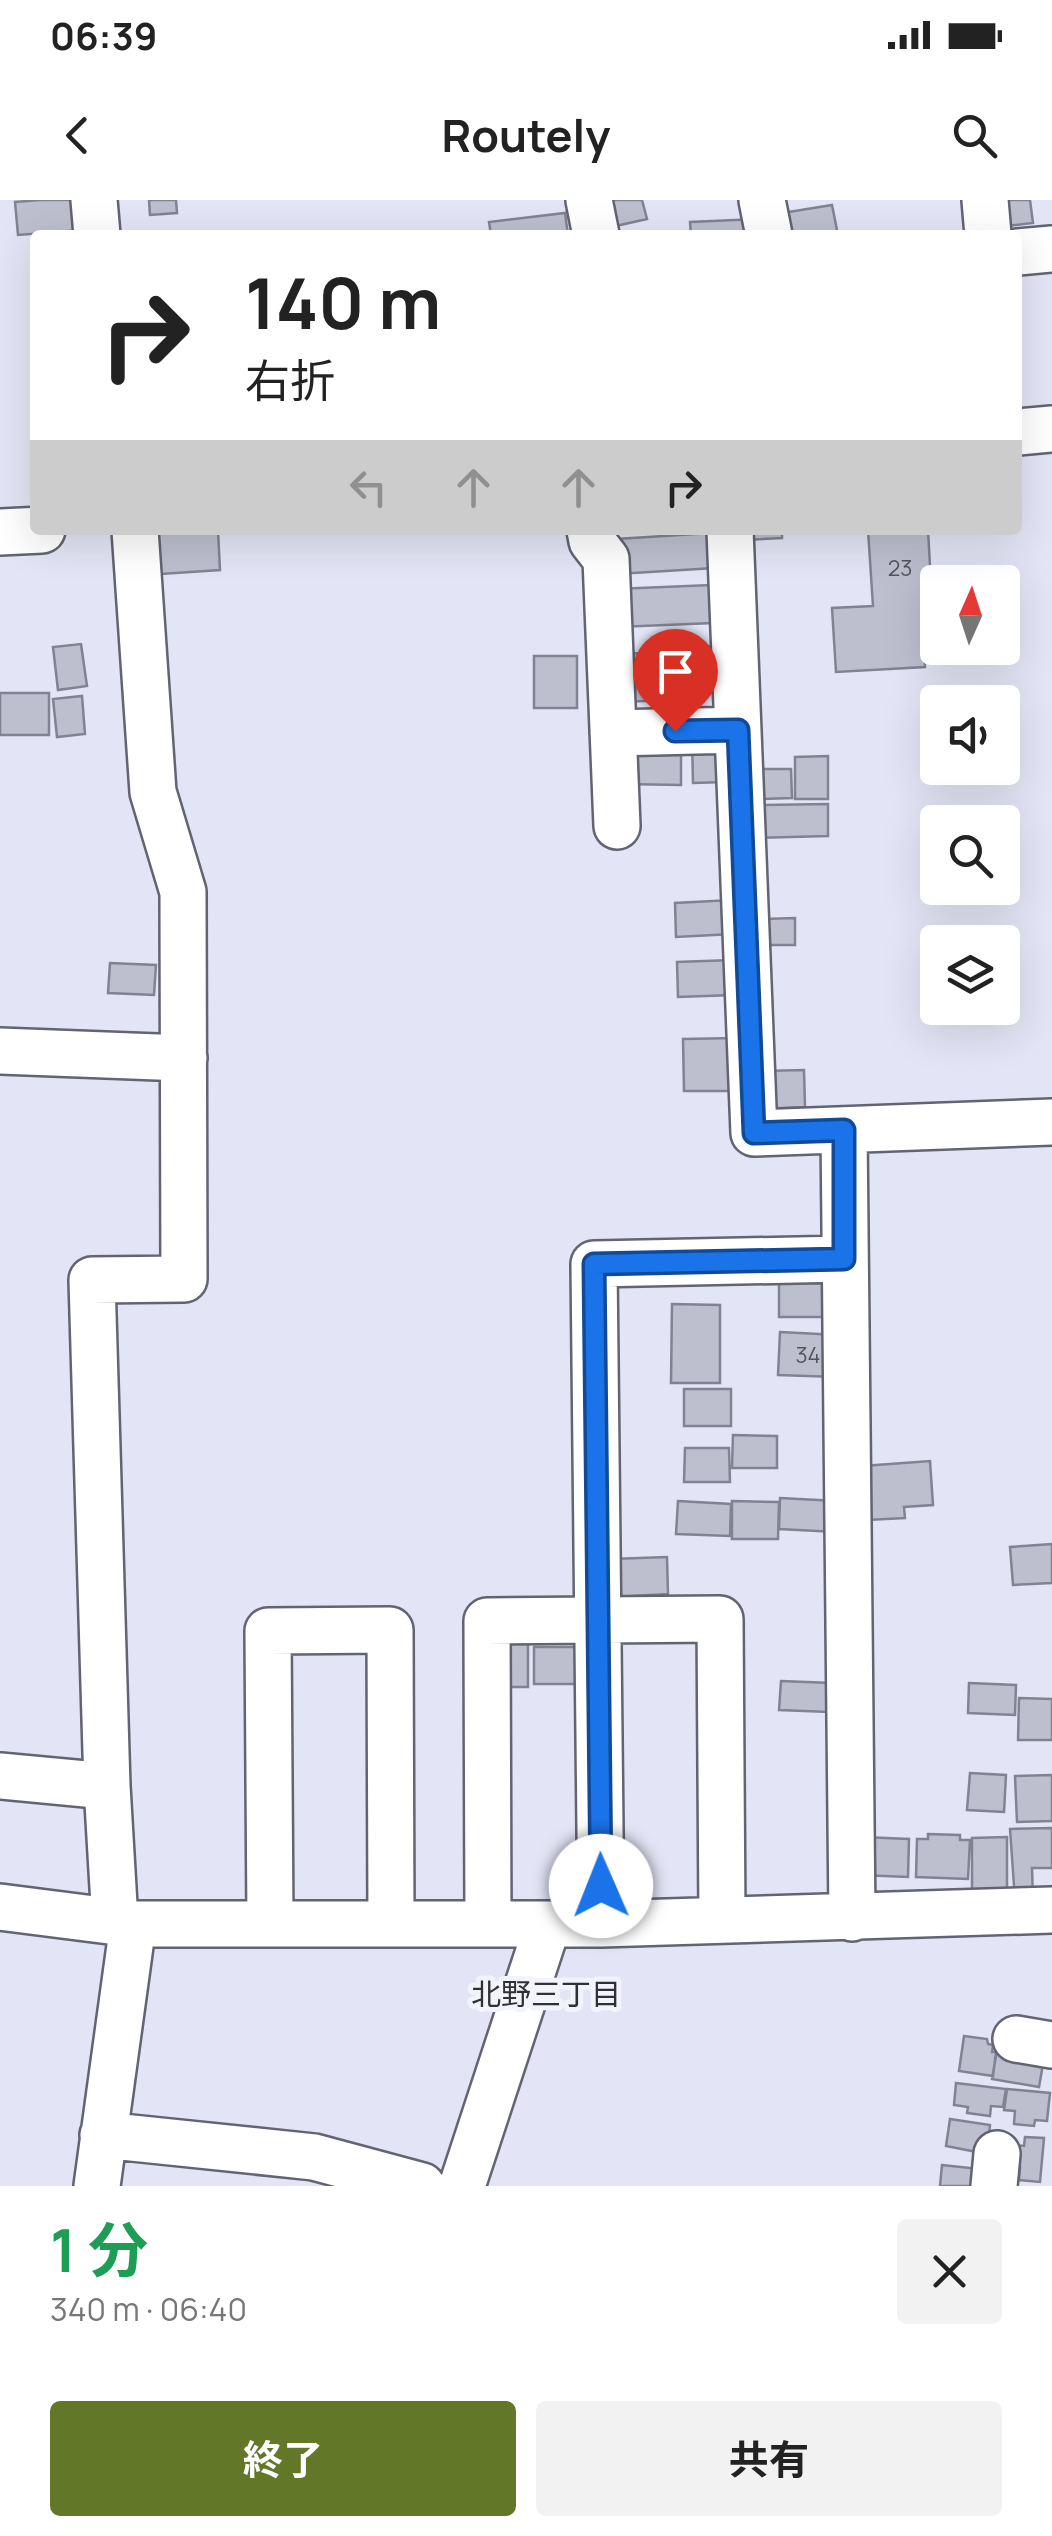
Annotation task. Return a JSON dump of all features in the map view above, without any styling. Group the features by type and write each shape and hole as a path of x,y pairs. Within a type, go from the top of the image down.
{"street":[{"path":"94,200 97,230"},
{"path":"589,200 595,230"},
{"path":"762,200 768,230"},
{"path":"985,200 988,230"},
{"path":"1022,252 1052,249"},
{"path":"1022,432 1052,429"},
{"path":"0,532 30,531"},
{"path":"97,2186 124,1923 107,1786 92,1280 184,1279 183,892 154,792 135,535"},
{"path":"591,535 606,559 617,826"},
{"path":"730,535 754,1133 1052,1122"},
{"path":"613,733 738,730"},
{"path":"0,1051 184,1058"},
{"path":"844,1130 852,1918"},
{"path":"601,1924 594,1264 844,1259"},
{"path":"488,1924 487,1621 597,1619 720,1618 722,1920"},
{"path":"270,1923 268,1631 390,1630 392,1923"},
{"path":"0,1776 107,1786"},
{"path":"0,1907 124,1923 601,1924 1052,1910"},
{"path":"462,2186 548,1924"},
{"path":"104,2135 314,2157 422,2186"}],"building":[{"path":"79,200 82,230 30,230 30,234 18,235 15,202"},
{"path":"149,200 176,200 177,213 150,215"},
{"path":"601,200 642,200 647,219 607,228"},
{"path":"1003,200 1030,200 1033,223 1006,226"},
{"path":"832,205 837,230 778,230 776,214"},
{"path":"565,213 567,230 490,230 489,222"},
{"path":"757,219 758,230 691,230 690,222"},
{"path":"143,535 218,535 220,570 146,575"},
{"path":"712,535 714,568 618,574 616,539"},
{"path":"742,535 782,535 782,538 743,540"},
{"path":"868,535 928,535 930,565 920,565 920,665 925,667 836,672 832,608 873,606"},
{"path":"711,585 713,623 618,627 616,589"},
{"path":"81,644 87,686 58,690 53,647"},
{"path":"722,646 723,689 672,691 670,648"},
{"path":"667,652 669,700 621,702 620,654"},
{"path":"534,656 577,656 577,708 534,708"},
{"path":"0,693 49,693 49,735 0,735"},
{"path":"82,696 85,734 57,737 53,699"},
{"path":"725,739 726,782 693,783 692,740"},
{"path":"623,749 681,750 681,785 623,784"},
{"path":"828,756 828,799 795,799 795,757"},
{"path":"757,769 791,769 792,798 758,799"},
{"path":"828,804 828,836 754,838 753,805"},
{"path":"731,900 733,934 676,937 675,903"},
{"path":"795,918 795,945 759,945 758,919"},
{"path":"732,960 733,995 678,997 677,962"},
{"path":"110,963 156,965 154,995 108,993"},
{"path":"737,1038 738,1091 684,1091 683,1039"},
{"path":"804,1070 805,1107 761,1109 760,1071"},
{"path":"834,1274 834,1317 779,1317 779,1275"},
{"path":"672,1304 720,1305 720,1383 671,1383"},
{"path":"780,1332 838,1335 836,1377 778,1375"},
{"path":"684,1389 731,1389 731,1426 684,1426"},
{"path":"733,1435 777,1436 777,1468 732,1468"},
{"path":"685,1448 729,1448 730,1482 684,1482"},
{"path":"930,1461 933,1505 904,1507 905,1518 867,1520 863,1466"},
{"path":"780,1498 837,1501 836,1532 779,1529"},
{"path":"678,1501 731,1504 730,1536 676,1534"},
{"path":"732,1501 779,1502 778,1539 732,1539"},
{"path":"1052,1544 1052,1583 1013,1585 1010,1547"},
{"path":"667,1557 668,1594 613,1597 611,1559"},
{"path":"498,1639 528,1639 528,1687 498,1687"},
{"path":"534,1647 577,1647 577,1684 534,1684"},
{"path":"781,1681 831,1683 829,1712 779,1710"},
{"path":"969,1683 1016,1685 1015,1715 968,1713"},
{"path":"1019,1698 1052,1699 1052,1740 1018,1740"},
{"path":"970,1773 1006,1775 1004,1812 967,1810"},
{"path":"1052,1775 1052,1821 1017,1822 1015,1776"},
{"path":"1052,1828 1052,1868 1032,1868 1033,1899 1015,1900 1010,1829"},
{"path":"928,1834 960,1835 960,1840 970,1840 968,1879 916,1877 917,1839 928,1839"},
{"path":"862,1837 909,1839 908,1877 860,1875"},
{"path":"1007,1837 1007,1900 972,1900 972,1838"},
{"path":"964,2036 987,2039 993,2045 993,2076 959,2071"},
{"path":"997,2050 1044,2058 1039,2087 992,2079"},
{"path":"956,2083 1006,2089 1003,2107 991,2106 990,2116 967,2113 968,2107 954,2105"},
{"path":"1007,2089 1050,2093 1047,2121 1035,2120 1034,2126 1014,2124 1015,2111 1004,2110"},
{"path":"950,2119 990,2125 988,2143 982,2153 946,2146"},
{"path":"1025,2137 1044,2138 1040,2182 1019,2180 1020,2167 1013,2167 1014,2145 1024,2146"},
{"path":"942,2165 980,2169 978,2186 940,2186"}],"district":[{"name":"北野三丁目","path":"546,1993"}],"route":[{"path":"601,1886 594,1264 844,1259 844,1130 754,1133 738,730 675,731"}]}
